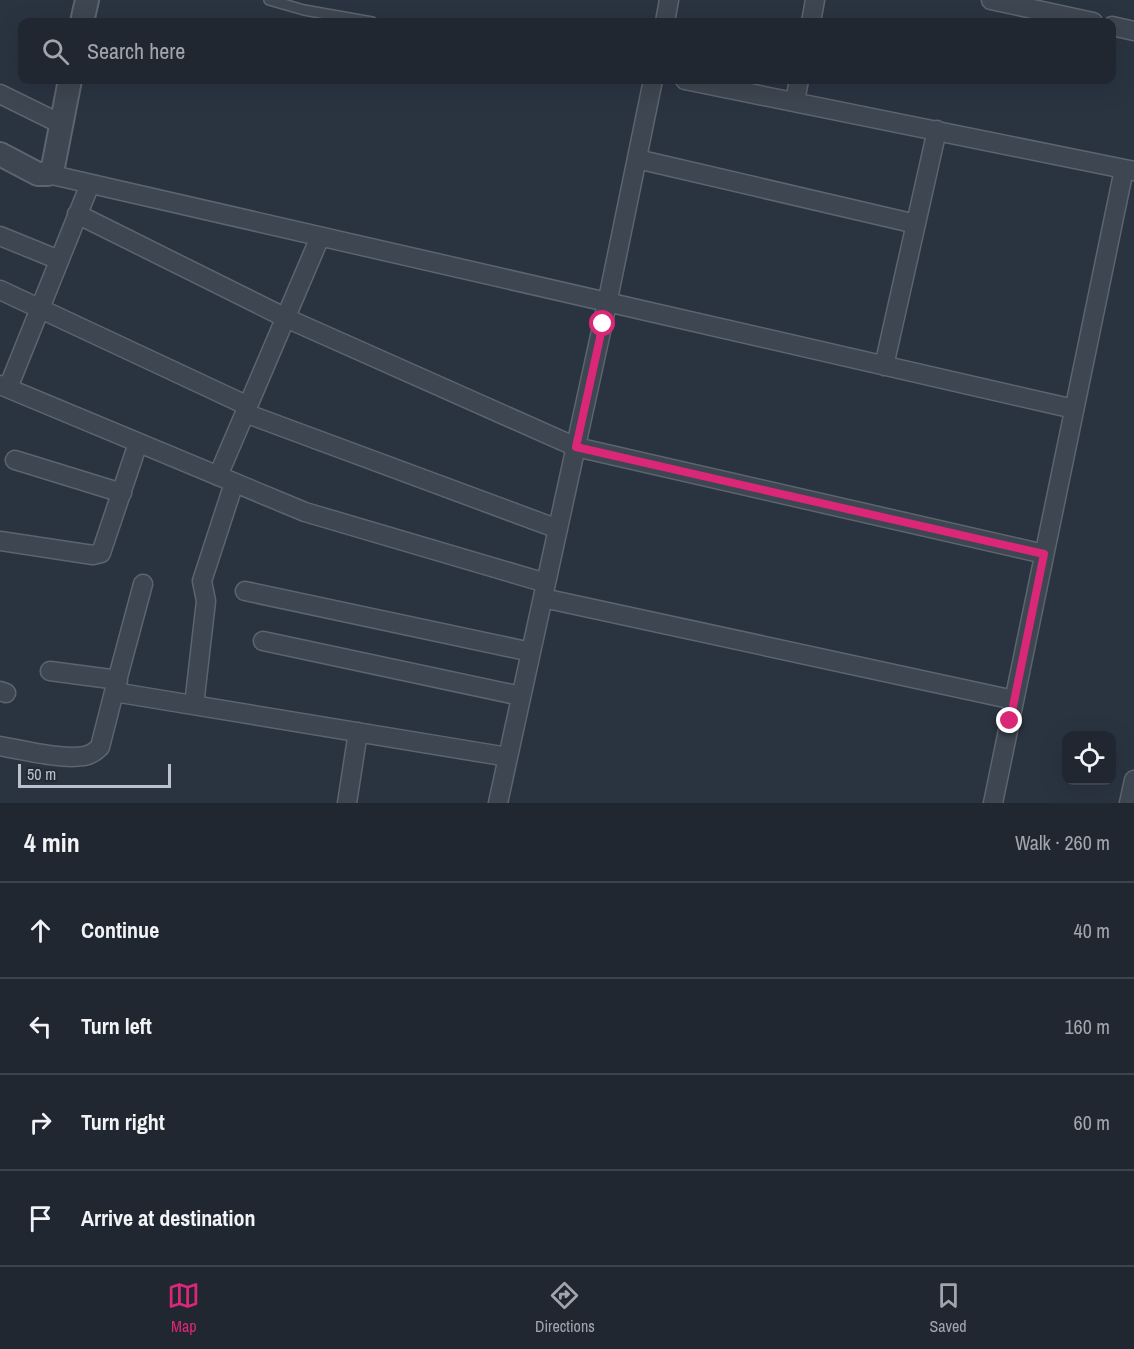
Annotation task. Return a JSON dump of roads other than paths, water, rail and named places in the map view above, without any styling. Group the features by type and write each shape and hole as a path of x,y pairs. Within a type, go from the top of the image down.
{"street":[{"path":"83,18 87,0"},
{"path":"665,18 669,0"},
{"path":"812,18 815,0"},
{"path":"991,0 1074,18"},
{"path":"1116,27 1133,27"},
{"path":"48,174 53,167 69,84"},
{"path":"498,803 652,84"},
{"path":"706,84 1129,170 1074,409 993,803"},
{"path":"795,101 798,84"},
{"path":"0,94 61,124"},
{"path":"884,366 937,130"},
{"path":"0,154 38,174 48,174 1074,409"},
{"path":"637,159 916,225"},
{"path":"90,184 40,309 4,387 305,512 544,590 1014,700"},
{"path":"77,214 286,318 576,447 1044,554"},
{"path":"0,236 59,260"},
{"path":"194,705 206,601 202,581 226,479 247,410 320,237"},
{"path":"0,290 247,410 558,529"},
{"path":"0,541 97,554 103,549 138,443"},
{"path":"15,460 122,493"},
{"path":"0,747 72,757 86,756 94,753 100,747 143,584"},
{"path":"245,591 531,652"},
{"path":"263,641 521,696"},
{"path":"50,671 194,705 508,757"},
{"path":"346,803 357,732"},
{"path":"1129,803 1134,780"}],"lane":[{"path":"269,0 304,10 349,18"}]}
